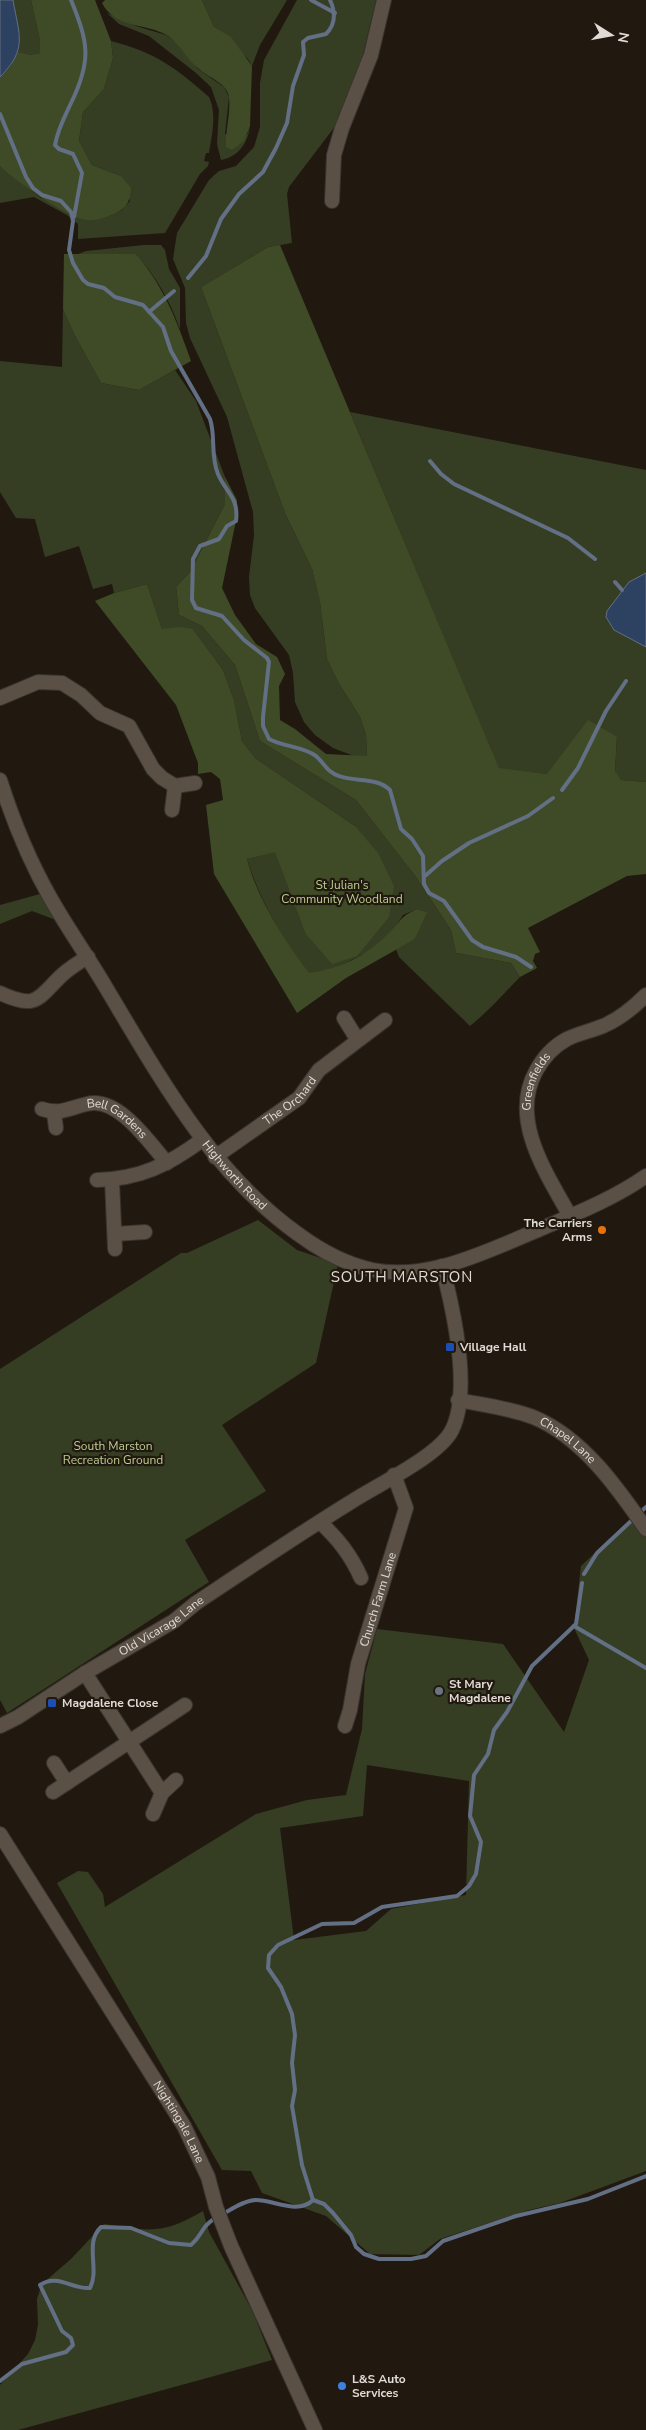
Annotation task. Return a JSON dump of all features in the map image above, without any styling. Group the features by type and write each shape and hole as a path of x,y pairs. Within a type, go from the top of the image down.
{"street":[{"path":"332,201 334,155 342,128 370,55 384,0"},
{"path":"0,698 41,681 56,681 70,687 100,713 129,726 153,769 174,786 196,783"},
{"name":"Highworth Road","path":"0,780 3,801 39,877 202,1140 215,1157 275,1218 328,1254 351,1264 376,1270 405,1271 442,1266 467,1258 570,1216 597,1204 646,1176"},
{"path":"172,810 174,786"},
{"path":"0,993 24,1001 38,999 64,974 88,957"},
{"name":"Greenfields","path":"570,1216 544,1167 531,1137 527,1109 533,1077 542,1060 558,1045 577,1035 613,1021 646,995"},
{"path":"344,1018 358,1039"},
{"name":"The Orchard","path":"215,1157 299,1098 318,1070 385,1020"},
{"name":"Bell Gardens","path":"56,1128 48,1111 91,1103 106,1104 130,1123 167,1163"},
{"path":"97,1180 137,1176 167,1163 202,1140"},
{"path":"112,1180 115,1249"},
{"path":"115,1234 145,1232"},
{"name":"Old Vicarage Lane","path":"0,1726 18,1717 84,1673 181,1616 196,1603 394,1476 443,1442 452,1428 458,1400 458,1344 442,1266"},
{"name":"Chapel Lane","path":"458,1400 522,1414 558,1429 578,1447 633,1509 643,1525"},
{"name":"Church Farm Lane","path":"345,1726 358,1664 406,1508 394,1476"},
{"path":"320,1522 352,1556 361,1578"},
{"path":"84,1673 162,1793"},
{"path":"52,1792 185,1705"},
{"path":"54,1763 66,1783"},
{"path":"153,1814 162,1793 176,1780"},
{"name":"Nightingale Lane","path":"0,1834 184,2126 208,2177 222,2224 315,2430"}],"green space":[{"path":"0,0 31,0 40,41 40,53 29,55 0,77"},
{"path":"31,0 95,0 111,41 113,58 104,89 83,112 79,141 92,165 121,176 131,188 129,201 125,207 108,216 88,220 68,213 29,189 0,166 0,77 10,68 18,52 29,55 40,53 40,41"},
{"path":"105,0 202,0 214,27 231,37 252,66 250,126 244,141 232,150 226,147 229,97 225,88 195,65 168,36 115,18 102,3"},
{"path":"202,0 287,0 260,45 252,66 248,59 214,27"},
{"path":"297,0 376,0 360,67 336,125 289,187 287,194 292,243 268,247 201,287 285,513 312,569 320,602 327,659 338,682 360,717 366,735 367,757 354,756 333,748 315,735 304,722 295,702 293,673 289,655 255,608 250,595 249,577 254,535 253,512 227,417 190,338 186,323 185,288 173,259 177,233 209,180 219,171 236,166 254,147 260,127 260,83 264,60"},
{"path":"107,13 136,26 166,35 180,45 198,69 224,87 229,97 225,134 247,135 250,126 247,138 237,152 221,160 217,144 219,110 211,87 149,36 119,24"},
{"path":"111,41 141,51 164,62 186,77 209,97 213,110 213,125 209,153 206,153 204,161 209,162 165,233 78,239 78,224 67,215 34,197 0,203 0,166 41,198 109,216 122,210 130,201 121,176 92,165 79,141 83,112 104,89 113,58"},
{"path":"161,245 165,250 169,269 180,288 180,329 162,289 136,254 78,254 86,251"},
{"path":"280,245 499,768 547,774 588,720 617,737 615,771 621,780 646,782 646,874 627,876 528,928 540,952 535,954 533,961 537,968 520,977 511,963 456,953 451,930 416,877 356,800 260,741 235,665 202,626 179,615 176,587 190,572 225,504 225,477 237,500 237,516 222,588 235,615 256,644 277,657 285,674 279,686 280,720 295,729 326,754 367,756 366,735 360,717 338,682 327,659 320,602 312,569 285,513 201,287 268,247"},
{"path":"64,254 136,254 162,292 175,318 191,361 139,390 101,383 74,334 63,309"},
{"path":"63,309 74,334 101,383 139,390 175,370 196,401 225,477 225,504 190,572 176,587 179,615 202,626 235,665 260,741 356,800 416,877 451,930 456,953 511,963 520,977 470,1026 399,957 396,949 415,939 426,912 417,909 403,915 395,928 373,949 336,968 309,974 290,947 265,905 247,859 275,851 305,933 355,826 255,758 242,741 234,700 223,670 193,629 162,629 147,584 114,593 112,584 93,589 79,546 45,557 35,519 16,518 0,492 0,361 62,367"},
{"path":"350,412 646,470 646,782 621,780 615,772 617,737 547,774 499,769"},
{"name":"St Julian's Community Woodland","path":"147,584 162,629 179,627 193,629 223,670 234,700 242,741 255,758 355,826 378,853 394,886 389,917 357,956 332,964 305,933 275,852 247,859 265,904 281,933 309,973 342,965 362,955 380,942 403,917 417,909 427,912 415,939 346,978 297,1013 214,874 206,805 223,800 220,779 211,772 198,774 198,763 176,705 95,601 114,593"},
{"path":"40,894 56,920 32,911 0,924 0,905"},
{"name":"South Marston Recreation Ground","path":"258,1220 297,1250 338,1264 316,1363 222,1425 266,1491 185,1540 209,1582 7,1713 0,1700 0,1369 181,1253 187,1253"},
{"path":"641,1509 646,1516 646,2171 560,2203 529,2210 440,2239 419,2255 370,2254 326,2216 262,2193 251,2171 222,2170 57,1883 78,1871 88,1872 103,1894 105,1907 256,1814 307,1800 346,1795 362,1729 365,1674 377,1629 503,1644 564,1732 589,1660 574,1628 581,1566","holes":["367,1765 469,1781 466,1895 391,1909 366,1931 294,1940 280,1828 363,1816"]},
{"path":"203,2211 209,2232 252,2310 272,2360 18,2430 0,2430 0,2385 28,2354 35,2340 38,2325 37,2299 42,2284 71,2259 104,2224 144,2229 166,2228"}],"water":[{"path":"0,0 13,0 19,41 15,58 0,77"},
{"path":"646,573 646,647 614,630 606,617 607,611 629,582"}],"waterway":[{"path":"71,0 84,39 85,62 83,73 60,128 55,145 59,149 73,154 82,173 74,217"},
{"path":"311,0 335,13"},
{"path":"188,278 206,256 221,219 239,194 263,172 276,148 287,123 293,86 304,55 303,42 308,38 326,34 332,26 334,18 330,0"},
{"path":"0,114 26,177 33,188 42,195 61,201 71,212 73,221 69,250 73,263 83,280 88,284 104,288 115,297 143,305 163,327 171,351 210,419 216,467 236,506 236,521 227,526 219,539 200,546 193,559 192,600 196,608 222,616 244,640 267,658 269,662 263,726 269,739 311,753 335,775 372,781 390,790 401,829 412,839 423,856 424,884 429,893 444,901 472,940 483,947 516,957 531,967"},
{"path":"149,312 174,291"},
{"path":"430,461 441,474 454,484 568,538 595,559"},
{"path":"615,582 622,590"},
{"path":"562,790 578,768 606,711 626,681"},
{"path":"425,876 442,861 469,843 528,816 553,798"},
{"path":"584,1574 597,1553 646,1507"},
{"path":"313,2200 302,2165 292,2106 295,2090 292,2063 295,2035 292,2014 281,1987 268,1968 269,1955 278,1945 322,1924 354,1923 382,1907 457,1896 469,1886 476,1874 481,1842 470,1816 474,1775 488,1754 494,1730 507,1712 532,1666 576,1624 582,1583"},
{"path":"574,1626 646,1668"},
{"path":"313,2200 324,2204 333,2213 351,2235 356,2247 364,2254 379,2259 411,2259 426,2256 443,2241 516,2216 588,2199 646,2176"},
{"path":"223,2214 252,2200 293,2207 307,2204 313,2200"},
{"path":"0,2381 22,2364 66,2352 73,2345 71,2338 62,2331 40,2285 46,2282 59,2281 77,2287 90,2288 94,2273 94,2241 96,2233 101,2227 131,2228 169,2243 191,2245 207,2224 217,2217"}],"place":[{"name":"The Carriers Arms","path":"602,1230"},
{"name":"Village Hall","path":"450,1347"},
{"name":"St Mary Magdalene","path":"439,1691"},
{"name":"Magdalene Close","path":"52,1703"},
{"name":"L&S Auto Services","path":"342,2386"}],"district":[{"name":"SOUTH MARSTON","path":"402,1277"}]}
